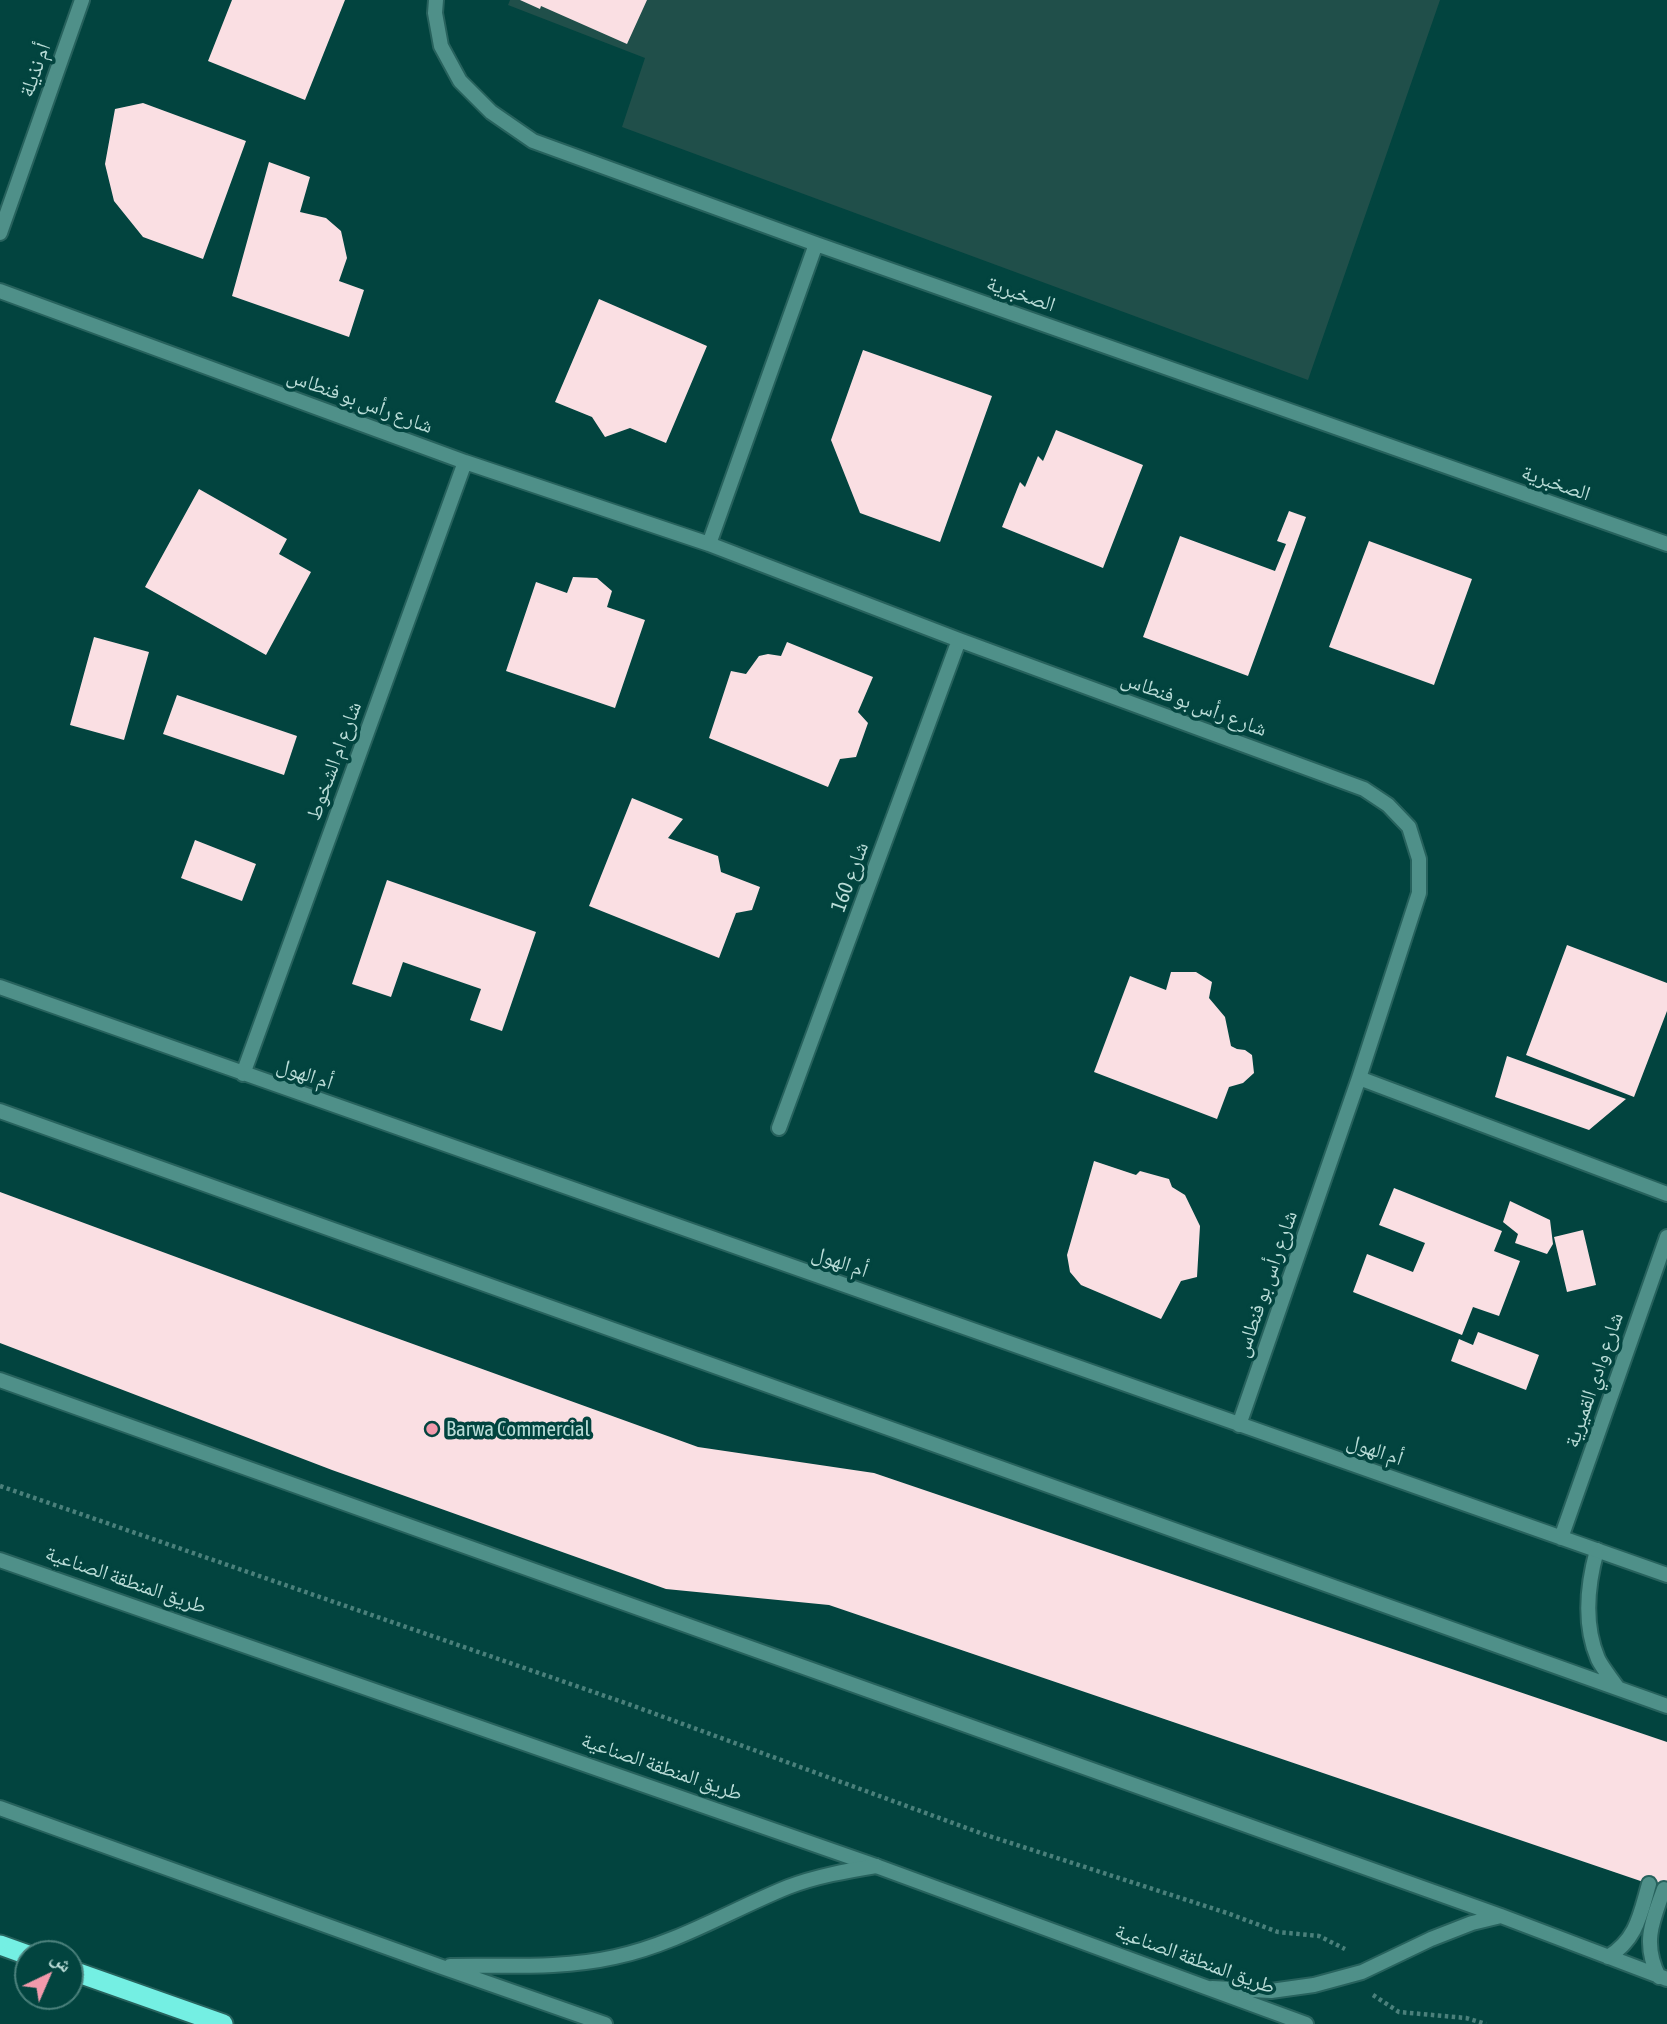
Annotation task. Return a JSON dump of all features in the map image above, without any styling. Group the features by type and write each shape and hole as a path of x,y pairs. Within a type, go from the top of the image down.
{"highway":[{"path":"84,1975 223,2024"}],"street":[{"name":"أم نذيلة","path":"0,233 82,0"},
{"name":"الصخبرية","path":"436,0 435,13 441,46 460,81 491,111 533,141 816,244 1667,544"},
{"path":"709,544 816,244"},
{"name":"شارع رأس بو فنطاس","path":"0,291 465,462 709,544 1364,789 1388,805 1409,827 1419,859 1419,893 1359,1078 1239,1425"},
{"name":"شارع ام الشخوط","path":"243,1074 465,462"},
{"name":"شارع 160","path":"779,1128 960,640"},
{"name":"أم الهول","path":"0,987 1667,1575"},
{"path":"1359,1078 1667,1194"},
{"path":"0,1111 1667,1706"},
{"name":"شارع وادي القميرية","path":"1561,1538 1667,1237"},
{"path":"0,1380 1501,1916 1663,1978"},
{"path":"1597,1550 1587,1602 1589,1631 1599,1661 1617,1687"},
{"name":"طريق المنطقة الصناعية","path":"0,1560 876,1866 1306,2024"},
{"path":"0,1808 605,2024"},
{"path":"439,1966 557,1965 616,1957 674,1938 789,1887 827,1874 876,1866"},
{"path":"1608,1957 1628,1942 1649,1884"},
{"path":"1663,1978 1653,1966 1649,1944 1652,1921 1664,1889"},
{"path":"1204,1987 1271,1991 1314,1985 1362,1972 1431,1939 1472,1923 1501,1916"}],"path":[{"path":"0,1486 631,1704 983,1834 1278,1932 1319,1936 1347,1950 1374,1997 1399,2012 1466,2018 1486,2024"}],"shaded area":[{"path":"510,0 1440,0 1308,380 622,127 645,58 508,5"}],"building":[{"path":"232,0 345,0 305,100 208,61"},
{"path":"520,0 647,0 627,44 541,6 540,9"},
{"path":"143,103 246,141 203,259 143,237 114,201 105,164 115,109"},
{"path":"269,162 310,177 300,212 326,218 341,231 347,258 339,281 364,290 349,337 232,296"},
{"path":"599,299 707,346 666,443 630,428 605,437 592,417 555,402"},
{"path":"863,350 992,396 940,542 860,513 831,440"},
{"path":"1056,430 1143,465 1103,568 1002,527 1020,482 1025,487 1038,456 1043,461"},
{"path":"199,489 287,539 279,554 311,572 266,655 145,587"},
{"path":"1289,511 1306,517 1248,676 1143,637 1180,536 1275,571 1286,544 1277,541"},
{"path":"1369,541 1472,579 1434,685 1329,647"},
{"path":"573,577 597,578 612,591 607,607 645,620 615,708 506,671 536,582 567,593"},
{"path":"94,637 149,652 124,740 70,725"},
{"path":"787,642 873,677 858,712 868,723 856,757 840,759 828,787 709,738 731,671 746,674 759,656 781,656"},
{"path":"177,695 297,736 284,775 163,734"},
{"path":"632,798 683,819 668,838 718,856 721,872 760,887 752,910 736,913 719,958 589,906"},
{"path":"195,840 256,864 242,901 181,878"},
{"path":"387,880 536,932 502,1031 470,1020 481,989 403,962 391,997 352,984"},
{"path":"1567,945 1667,983 1667,1011 1634,1097 1526,1055"},
{"path":"1171,972 1196,972 1212,982 1209,998 1225,1017 1231,1046 1252,1055 1254,1073 1243,1083 1229,1087 1217,1119 1094,1072 1130,976 1166,990"},
{"path":"1507,1056 1626,1099 1589,1130 1495,1097"},
{"path":"1094,1161 1136,1175 1140,1171 1169,1179 1172,1187 1185,1195 1200,1226 1197,1277 1181,1281 1161,1319 1081,1285 1070,1272 1067,1255"},
{"path":"1394,1188 1502,1231 1494,1251 1520,1261 1499,1316 1473,1307 1462,1335 1353,1292 1367,1254 1413,1272 1425,1243 1379,1225"},
{"path":"0,1192 698,1447 874,1473 1667,1742 1667,1890 829,1605 666,1589 332,1470 0,1343"},
{"path":"1510,1201 1550,1220 1553,1244 1547,1254 1515,1243 1518,1234 1503,1222"},
{"path":"1583,1230 1596,1285 1567,1292 1554,1237"},
{"path":"1478,1332 1539,1355 1526,1390 1451,1361 1459,1339 1473,1345"}],"place":[{"name":"Barwa Commercial","path":"432,1429"}]}
